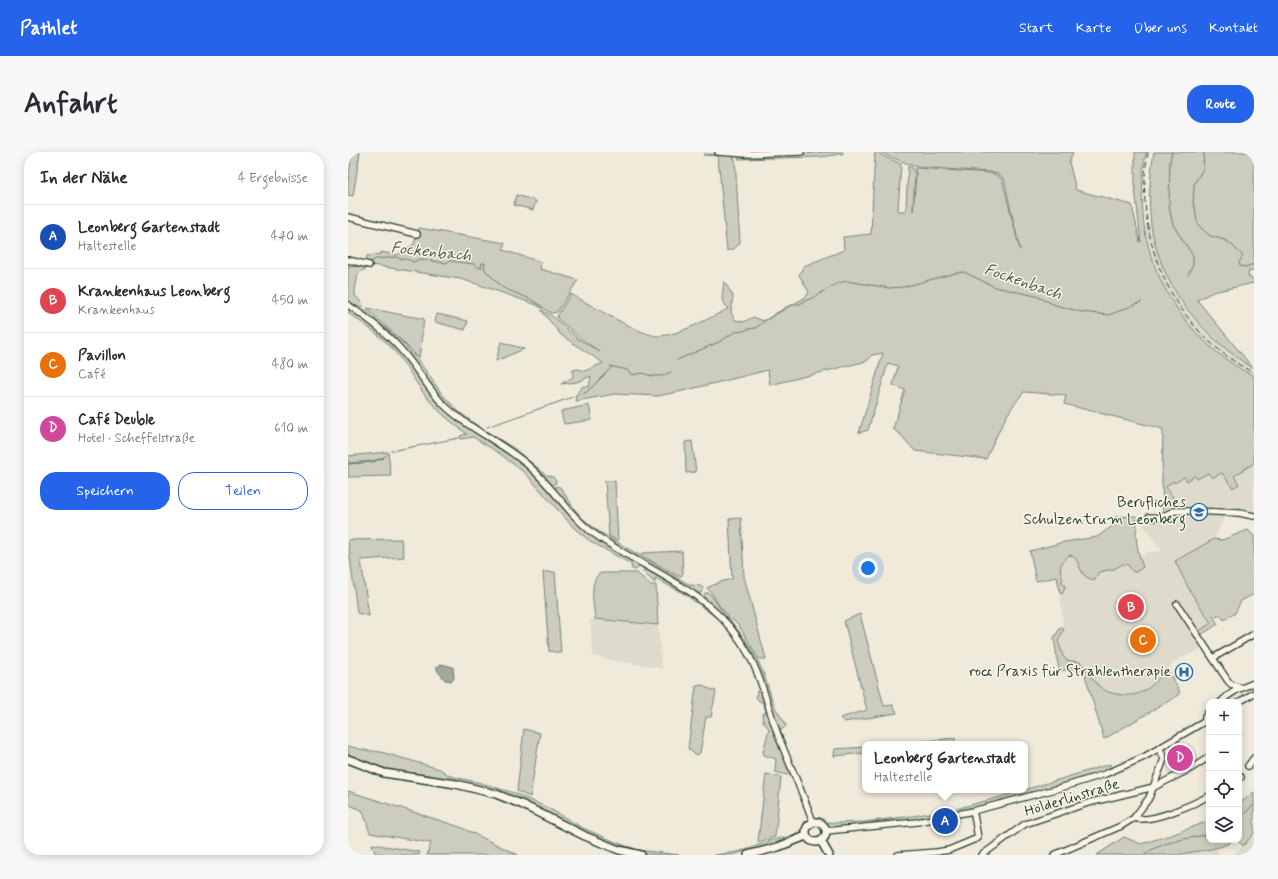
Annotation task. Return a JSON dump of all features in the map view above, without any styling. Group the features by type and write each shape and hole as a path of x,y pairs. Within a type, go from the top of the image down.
{"main road":[{"path":"348,759 384,773 456,784 496,794 521,804 585,836 619,850 641,855"},
{"path":"813,822 822,823 826,831 821,841 814,842 809,840 806,836 807,828 813,822"},
{"path":"748,855 778,847 806,836"},
{"path":"821,841 829,855"}],"street":[{"path":"718,152 746,154 801,152"},
{"path":"348,217 417,234"},
{"path":"348,260 367,265"},
{"path":"348,305 387,335 407,357 446,407 469,426 513,453 530,467 571,513 586,527 600,538 687,589 716,612 729,625 740,639 753,661 778,733 813,822"},
{"path":"1149,518 1159,518 1174,511 1239,513 1254,516"},
{"path":"1177,604 1228,681 1232,686 1242,688"},
{"path":"1213,658 1254,634"},
{"path":"1226,696 1228,681"},
{"path":"1224,699 1226,696 1254,683"},
{"path":"1242,700 1254,693"},
{"path":"826,831 917,822 959,814 1060,788 1105,774 1138,760 1160,749 1206,721"},
{"path":"1054,855 1121,826 1134,818 1149,798 1154,787 1164,759 1160,749"},
{"path":"1248,766 1254,758"},
{"name":"Hölderlinstraße","path":"982,855 1025,824 1088,803 1154,787 1192,768 1206,759"},
{"path":"1134,818 1146,819 1167,814 1206,797"},
{"path":"898,855 949,850 978,838 974,815"}],"shaded area":[{"path":"352,152 360,152 353,196 348,195 348,182"},
{"path":"821,152 843,152 842,154 820,157 738,159 739,156 795,155"},
{"path":"875,152 878,152 883,156 901,164 898,211 906,211 908,166 912,167 915,174 913,211 916,176 915,168 990,173 1002,179 1020,250 1004,179 998,174 990,172 917,167 881,152 1073,152 1069,162 1076,190 1132,205 1141,242 1135,188 1135,152 1146,152 1142,188 1144,225 1149,248 1167,293 1196,333 1233,364 1254,376 1254,463 1234,476 1239,484 1233,488 1222,473 1212,478 1208,473 1197,479 1195,476 1187,481 1184,477 1175,483 1173,481 1166,487 1180,507 1183,505 1186,511 1163,516 1163,429 1064,404 1066,395 1024,392 1007,416 986,459 915,451 900,434 893,429 905,390 893,385 898,366 888,363 868,430 859,433 883,353 872,355 867,361 770,385 768,370 658,396 615,394 576,401 575,396 583,386 589,387 591,376 577,382 561,384 573,377 573,370 578,369 585,371 603,363 561,335 541,310 551,315 578,339 600,352 579,337 557,318 571,294 629,326 651,335 659,336 676,333 728,309 722,299 724,281 733,296 731,312 735,320 744,322 753,317 764,321 806,297 809,292 799,275 804,266 844,250 843,237 871,234"},
{"path":"1154,152 1254,152 1254,271 1249,271 1248,277 1254,279 1254,283 1213,292 1197,300 1253,368 1217,341 1201,325 1186,308 1164,269 1156,248 1150,216 1151,170"},
{"path":"703,155 731,155 735,159 740,243 734,249 727,251 718,156"},
{"path":"516,195 536,201 533,210 514,205"},
{"path":"1151,224 1158,252 1169,280 1180,300 1189,313 1207,333 1223,347 1254,369 1254,376 1229,361 1208,344 1188,324 1175,306 1163,285 1150,248 1145,227"},
{"path":"419,228 505,243 503,250 541,262 540,269 578,280 557,312 552,313 534,304 460,279 370,265 370,262 365,261 367,256 381,254 381,252 396,255 399,254 414,244"},
{"path":"348,262 370,267 361,271 358,275 355,289 355,295 363,305 362,307 358,307 348,300"},
{"path":"348,308 382,334 399,350 447,411 462,424 510,454 529,470 580,526 597,539 638,564 639,567 636,570 632,569 631,564 590,541 574,528 526,474 499,453 473,437 461,439 460,436 467,434 437,409 422,391 391,347 374,332 348,313"},
{"path":"367,308 424,319 419,358 369,311"},
{"path":"365,310 402,342 418,360 442,394 457,410 475,424 515,449 546,475 553,477 556,481 555,484 550,485 448,406 389,334 362,311"},
{"path":"437,314 468,321 465,330 435,322"},
{"path":"501,342 524,349 496,361"},
{"path":"589,405 592,420 564,424 561,411"},
{"path":"692,441 696,472 686,473 685,442"},
{"path":"388,452 391,476 348,477 348,464 372,462 384,458 372,461 348,463 348,456"},
{"path":"1254,463 1254,516 1226,512 1214,539 1175,561 1190,591 1211,623 1195,633 1204,648 1177,660 1155,683 1145,690 1140,693 1129,695 1105,690 1100,687 1086,672 1087,670 1080,662 1066,661 1058,641 1064,629 1061,627 1063,624 1060,593 1062,594 1062,579 1059,571 1063,560 1079,549 1143,567 1139,557 1148,552 1160,551 1164,554 1142,523 1149,517 1159,518 1180,507 1166,486 1174,480 1175,482 1184,477 1187,481 1195,476 1208,473 1222,473 1228,480"},
{"path":"605,481 615,481 618,541 609,536"},
{"path":"556,486 560,487 581,517 598,531 690,585 700,586 703,588 701,593 698,593 605,539 588,527 555,491"},
{"path":"1136,516 1137,544 1143,567 1136,572 1133,572 1128,565 1123,564 1114,569 1099,572 1094,580 1085,576 1076,559 1070,555 1064,560 1060,569 1063,580 1061,582 1064,584 1065,588 1062,594 1060,593 1057,577 1036,581 1030,551 1064,542 1097,537 1114,525 1115,517"},
{"path":"741,518 744,577 766,659 759,659 739,626 720,607 707,588 720,582 732,579 729,519"},
{"path":"1248,530 1254,536 1254,594 1241,601 1235,613 1224,620 1221,615 1213,616 1218,624 1201,635 1199,631 1211,623 1190,591 1175,561 1214,539 1222,540"},
{"path":"401,539 404,557 361,560 369,616 357,613 348,540"},
{"path":"682,551 683,573 681,576 678,576 641,555 642,553"},
{"path":"646,568 690,594 721,619 721,621 686,595 655,578 655,583 643,572"},
{"path":"543,572 555,572 561,653 549,651"},
{"path":"601,573 637,573 651,585 656,585 658,625 595,619 593,587 594,581"},
{"path":"705,593 709,593 751,648 764,674 775,707 785,723 786,726 783,729 779,730 764,683 748,650 730,623 706,600 704,596"},
{"path":"860,614 884,706 893,705 897,713 844,722 840,718 867,710 844,621"},
{"path":"595,619 658,625 662,668 593,656 590,620"},
{"path":"1061,627 1064,629 1058,641 1063,656 1066,660 1080,662 1086,668 1086,672 1078,668 1059,671 1054,638"},
{"path":"441,664 453,667 454,678 452,681 445,680 437,670 437,667"},
{"path":"1167,669 1179,690 1179,695 1104,739 1085,675 1089,675 1100,687 1108,692 1133,695 1146,690"},
{"path":"703,685 716,691 711,717 706,717 700,753 696,755 688,749 696,686"},
{"path":"757,691 763,691 775,734 790,773 787,775 775,772 776,759 764,755 763,752 769,729 763,721 762,714 766,712 766,710 762,702 756,697"},
{"path":"524,729 540,733 530,797 517,791"},
{"path":"955,738 955,741 924,741"},
{"path":"348,746 381,752 440,769 450,776 514,793 550,809 583,828 623,845 639,850 679,855 648,854 617,845 587,833 529,803 499,791 463,782 396,771 364,762 348,755"},
{"path":"862,747 862,753 834,756 835,749"},
{"path":"1110,764 1110,770 986,806 937,817 904,821 900,821 898,819 872,822 872,825 848,827 835,827 825,824 828,822 864,822 959,808 1011,793 1028,793 1028,789"},
{"path":"766,774 781,777 775,837 758,842"},
{"path":"348,791 460,827 518,855 427,855 431,843 370,833 363,811 348,804"},
{"path":"1254,792 1254,833 1243,846 1240,843 1242,843 1242,802"},
{"path":"805,821 807,821 801,832 783,841 732,855 715,855 749,849 768,841 791,836 801,830"},
{"path":"1206,822 1206,843 1229,843 1215,848 1178,855 1097,855 1124,837 1141,844"},
{"path":"1254,833 1254,855 1233,855 1243,846"},
{"path":"372,844 420,852 419,855 392,855 375,853"},
{"path":"1216,849 1220,855 1178,855 1190,852"}],"waterway":[{"name":"Fockenbach","path":"1172,152 1170,161 1169,207 1173,225 1193,256 1193,265 1188,275"},
{"path":"1204,152 1203,169 1194,184 1193,204 1197,221 1200,227 1210,236 1225,240 1243,256 1239,262 1240,266 1245,267 1254,264"},
{"name":"Fockenbach","path":"369,263 376,259 396,257 413,262 420,259 445,263 450,261 474,264 481,268 482,263 485,263 484,267 486,271 503,288 528,298 543,307"},
{"name":"Fockenbach","path":"348,267 363,266"},
{"name":"Fockenbach","path":"677,360 719,342 735,332 756,328 764,321 788,306 799,304 838,283 847,281 889,288 903,287 964,272 995,287 1036,296 1055,305 1082,312 1109,315 1141,302"},
{"name":"Fockenbach","path":"610,366 627,370 632,375 642,373 652,376 662,376 671,372"},
{"path":"487,427 587,392 612,367"},
{"path":"391,451 459,438"},
{"path":"348,464 372,462 386,456"},
{"path":"1242,815 1254,805"},
{"path":"1144,855 1151,850 1166,844 1206,835"}],"railway":[{"path":"1148,152 1145,185 1147,218 1153,250 1165,280 1181,308 1201,334 1226,355 1254,373"},
{"path":"1245,855 1254,848"}],"place":[{"name":"Berufliches Schulzentrum Leonberg","path":"1199,512"},
{"name":"Krankenhaus Leonberg","path":"1131,607"},
{"name":"Pavillon","path":"1143,640"},
{"name":"rocc Praxis für Strahlentherapie","path":"1184,672"},
{"name":"Café Deuble","path":"1180,758"},
{"name":"Leonberg Gartenstadt","path":"945,821"}]}
